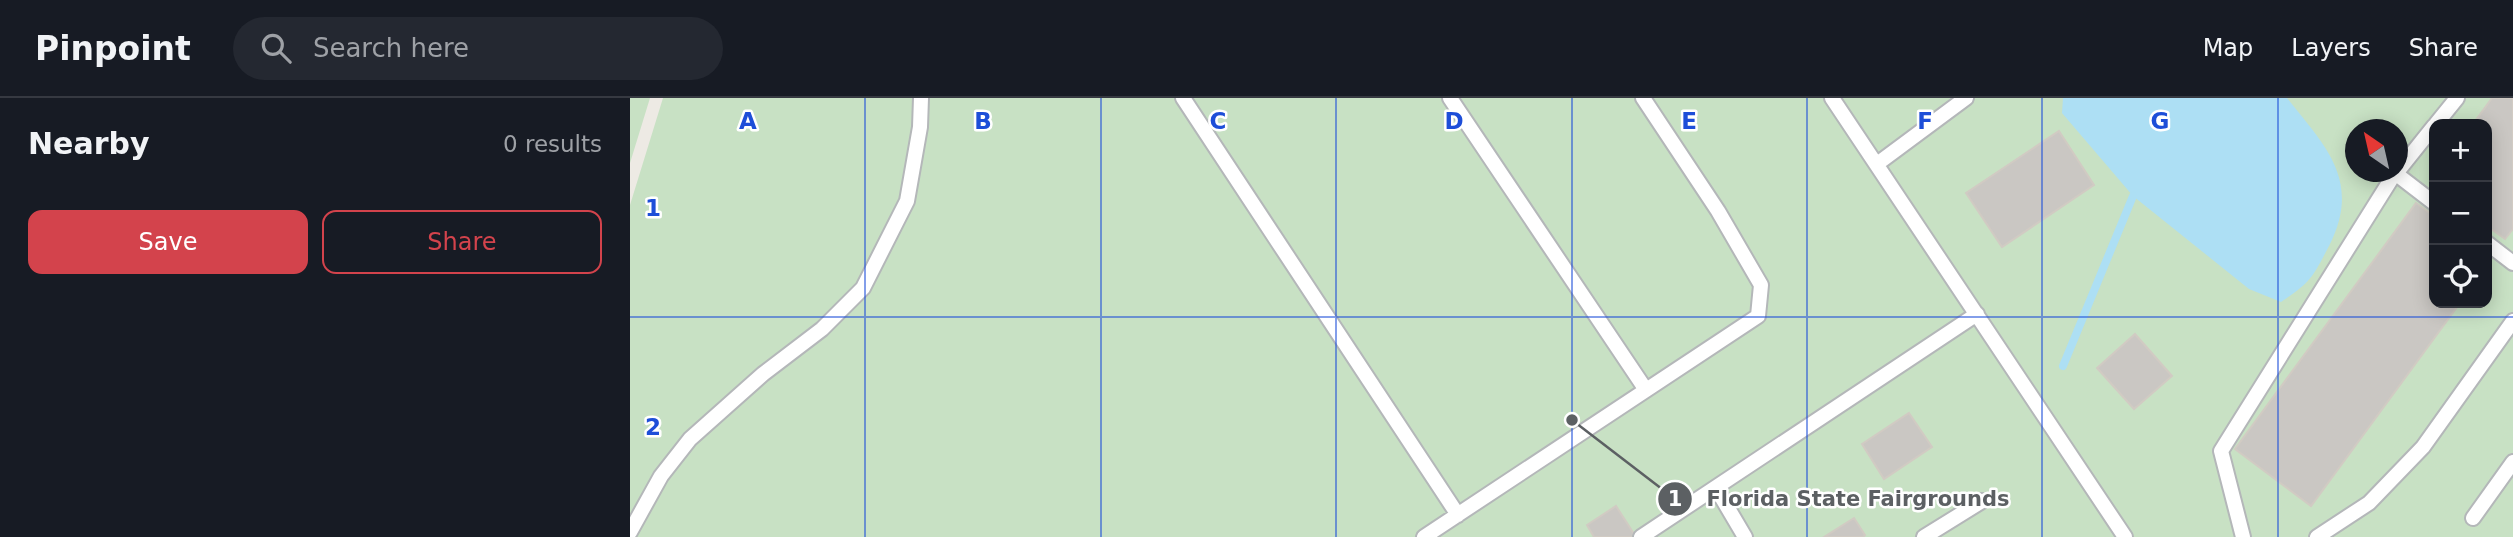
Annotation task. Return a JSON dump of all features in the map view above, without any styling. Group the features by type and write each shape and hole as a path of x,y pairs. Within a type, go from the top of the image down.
{"lane":[{"path":"630,532 661,476 690,439 763,374 822,329 863,288 907,201 920,127 921,98"},
{"path":"1183,98 1458,515"},
{"path":"1450,98 1646,390"},
{"path":"1424,537 1758,316 1761,285 1718,211 1643,98"},
{"path":"1832,98 2126,537"},
{"path":"1877,164 1966,98"},
{"path":"2440,119 2458,98"},
{"path":"2408,158 2429,132"},
{"path":"2408,181 2429,199"},
{"path":"2243,537 2221,451 2391,182"},
{"path":"2489,245 2513,264"},
{"path":"1641,537 1977,314"},
{"path":"2317,537 2369,503 2423,447 2513,321"},
{"path":"2473,518 2513,462"},
{"path":"1716,488 1745,537"},
{"path":"1924,537 1982,501"}],"green space":[{"path":"630,98 650,98 630,163"},
{"path":"663,98 2513,98 2513,537 630,537 630,205"}],"water":[{"path":"2063,98 2287,98 2326,149 2340,184 2342,202 2338,223 2315,272 2299,289 2281,302 2249,289 2133,196 2062,113"}],"building":[{"path":"2492,98 2513,98 2513,229 2505,239 2492,230 2492,119 2477,119"},
{"path":"2059,131 2094,185 2002,247 1966,193"},
{"path":"2416,203 2429,212 2429,308 2456,308 2311,506 2235,449"},
{"path":"2135,334 2172,376 2134,409 2097,368"},
{"path":"1909,413 1932,447 1884,479 1862,444"},
{"path":"1616,506 1636,537 1594,537 1587,525"},
{"path":"1854,518 1865,535 1863,537 1824,537"}],"waterway":[{"path":"2063,366 2133,196"}],"place":[{"name":"Florida State Fairgrounds","path":"1572,420"}]}
